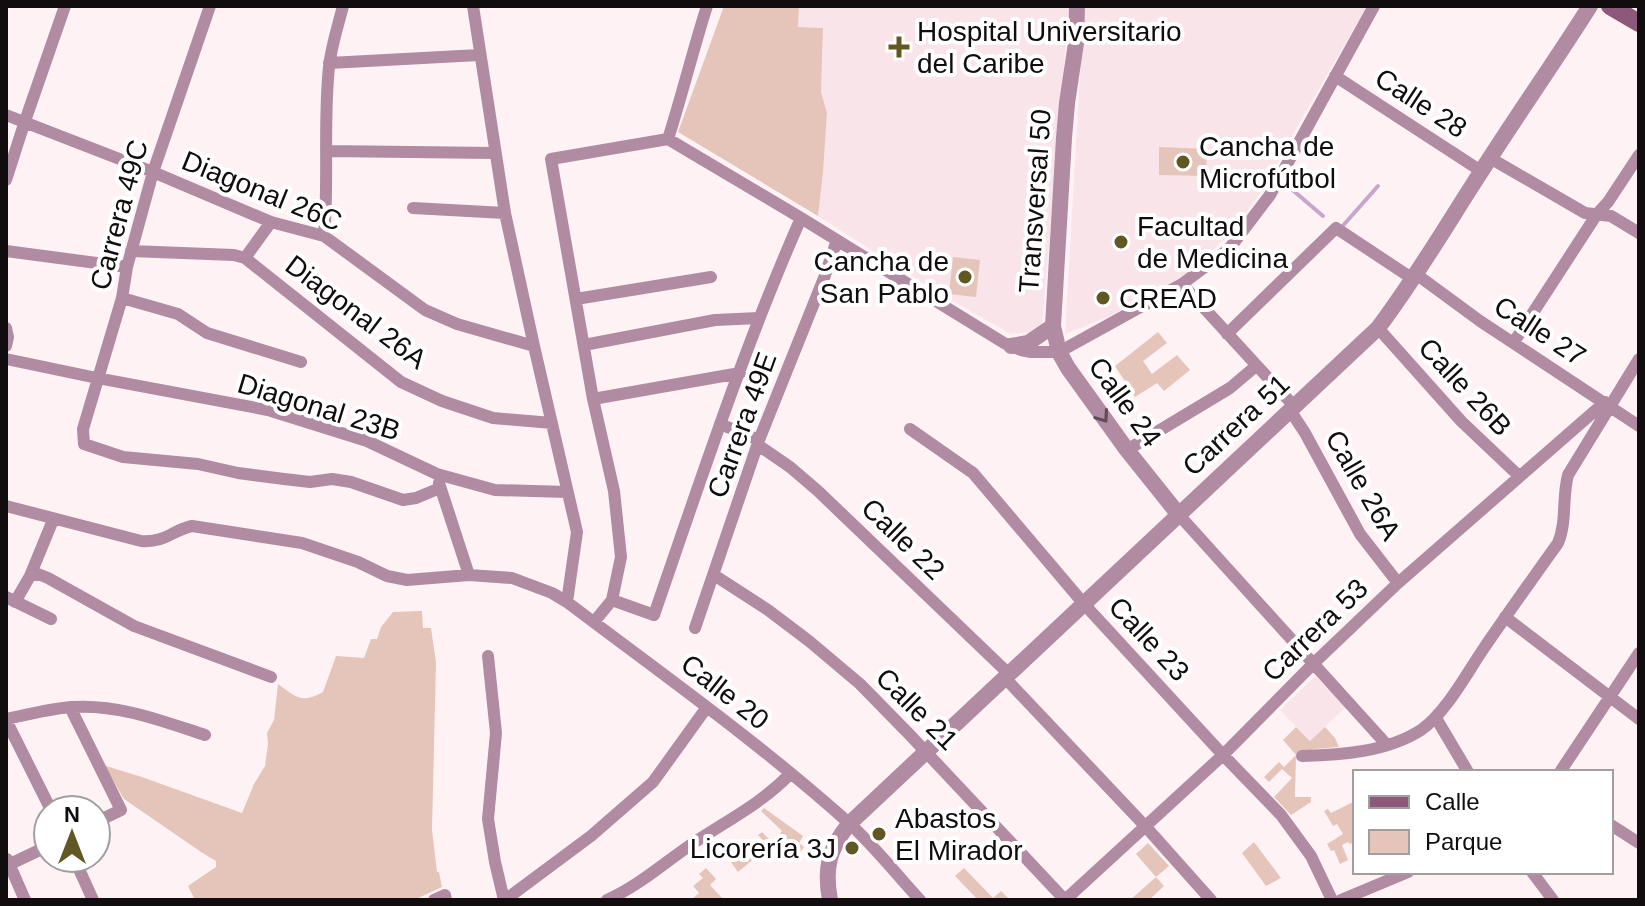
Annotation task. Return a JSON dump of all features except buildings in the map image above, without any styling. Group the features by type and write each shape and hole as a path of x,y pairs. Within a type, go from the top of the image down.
{"main road":[{"path":"1610,6 1634,15"}],"street":[{"path":"6,180 65,6"},
{"name":"Carrera 49C","path":"210,6 153,172 127,267 122,298 83,429 84,444 123,457 198,464 238,473 310,482 332,479 351,482 403,500 440,488"},
{"path":"324,236 329,63 343,6"},
{"path":"473,6 505,213 577,532 567,602"},
{"path":"594,622 612,600 621,557 614,491 593,399 551,159 668,139 707,6"},
{"name":"Transversal 50","path":"1059,352 1053,326 1065,126 1076,43 1077,6"},
{"path":"1059,352 1182,284 1229,249 1274,188 1374,6"},
{"name":"Carrera 51","path":"830,900 829,857 849,824 1378,328 1590,6"},
{"path":"329,63 479,55"},
{"name":"Calle 28","path":"1335,76 1486,164 1585,213 1611,216 1639,233"},
{"name":"Diagonal 26C","path":"6,115 271,222 324,236 425,310 457,324 534,346"},
{"name":"Calle 24","path":"668,139 992,336 1031,352 1059,352 1127,450 1179,515 1387,745"},
{"path":"327,151 494,153"},
{"path":"1514,342 1639,155"},
{"path":"413,208 505,213"},
{"path":"612,600 654,615 759,318 801,218"},
{"path":"245,258 271,222"},
{"name":"Calle 27","path":"1227,334 1336,228 1639,426"},
{"name":"Carrera 49E","path":"695,628 758,443 837,240"},
{"path":"6,251 127,267"},
{"name":"Diagonal 26A","path":"131,251 245,258 401,382 442,401 493,418 552,423"},
{"path":"576,299 711,277"},
{"name":"Calle 26A","path":"1182,284 1292,408 1360,534 1398,583"},
{"path":"122,298 178,314 207,333 301,362"},
{"path":"584,345 715,320 759,318"},
{"path":"1011,346 1028,343 1053,326"},
{"path":"6,328 6,346"},
{"name":"Calle 26B","path":"1378,328 1461,421 1519,476"},
{"name":"Diagonal 23B","path":"6,359 268,410 367,441 437,474 495,490 567,492"},
{"name":"Carrera 53","path":"1302,756 1387,745 1417,733 1436,718 1558,543 1562,534 1568,475 1608,404 1639,359"},
{"path":"1127,450 1230,388 1256,366"},
{"path":"593,399 740,373"},
{"name":"Carrera 53","path":"1065,900 1223,755 1398,583 1519,476 1608,404"},
{"name":"Calle 22","path":"720,424 758,443 818,491 1007,676 1211,900"},
{"name":"Calle 23","path":"910,429 973,473 1084,604 1294,830 1311,856 1332,900"},
{"path":"437,474 469,575"},
{"name":"Calle 20","path":"6,506 141,541 168,538 192,526 302,543 358,562 387,576 407,580 469,575 512,578 552,593 707,707 790,774 849,824 920,900"},
{"path":"51,619 11,600 30,576 53,520"},
{"path":"30,576 38,574 48,578 134,626 271,677"},
{"name":"Calle 21","path":"714,575 768,610 860,684 1065,900"},
{"path":"1505,617 1639,719"},
{"path":"1561,770 1639,653"},
{"path":"488,656 496,733 488,819 504,900 591,836 653,782 707,707"},
{"path":"43,794 6,720 88,706 142,714 205,735"},
{"path":"70,707 121,810 112,814"},
{"path":"1436,718 1467,770"},
{"path":"607,900 624,897 696,841 760,801 790,774"},
{"path":"1613,826 1639,843"},
{"path":"25,900 7,863 32,853"},
{"path":"81,874 93,900"},
{"path":"1341,900 1403,874"},
{"path":"1534,874 1553,900"},
{"path":"434,900 445,895 446,900"}],"shaded area":[{"path":"799,6 1069,6 1042,327 1011,334 940,294 818,216 827,113 821,92 823,28 798,27"},
{"path":"1084,6 1367,6 1286,146 1274,171 1274,179 1270,180 1240,225 1200,264 1171,283 1108,317 1065,334"},
{"path":"1315,676 1346,707 1310,741 1280,710"}],"green space":[{"path":"724,6 799,6 798,27 823,28 821,92 827,113 818,216 678,132"},
{"name":"Cancha de Microfútbol","path":"1159,147 1207,149 1206,176 1159,175"},
{"name":"Cancha de San Pablo","path":"953,257 980,260 976,297 949,294"},
{"path":"1158,332 1167,343 1143,361 1152,374 1177,355 1190,370 1164,391 1157,383 1135,397 1115,366"},
{"path":"422,611 423,628 431,628 436,662 432,830 442,887 414,900 195,900 188,886 216,867 216,861 124,799 106,766 242,813 265,766 267,733 274,720 278,684 304,698 323,692 336,656 364,658 371,639 377,639 381,627 393,612"},
{"path":"1296,727 1310,741 1325,727 1339,747 1314,749 1296,755 1283,740"},
{"path":"1296,755 1295,797 1311,797 1311,802 1291,815 1274,797 1292,778 1282,769 1269,782 1264,777 1279,762 1284,767"},
{"path":"1353,802 1353,843 1342,845 1348,860 1340,864 1334,850 1331,851 1327,844 1343,834 1337,824 1333,826 1324,811 1328,809 1331,813"},
{"path":"764,808 803,836 799,843 804,847 796,858 773,843 782,831 761,811"},
{"path":"762,832 773,843 738,872 726,855 738,850 742,855 751,850 754,853 766,844 758,835"},
{"path":"1254,842 1281,878 1266,886 1242,853"},
{"path":"1148,843 1169,866 1156,877 1136,854"},
{"path":"706,868 716,879 710,885 724,900 691,900 699,893 693,886 703,878 699,874"},
{"path":"964,868 993,898 1001,891 1010,900 978,900 955,876"},
{"path":"1156,877 1164,886 1149,900 1130,900"}],"waterway":[{"path":"1282,181 1323,216"},
{"path":"1340,229 1378,186"}],"place":[{"name":"Hospital Universitario del Caribe","path":"899,47"},
{"name":"Cancha de Microfútbol","path":"1183,162"},
{"name":"Facultad de Medicina","path":"1121,242"},
{"name":"Cancha de San Pablo","path":"965,277"},
{"name":"CREAD","path":"1103,298"},
{"name":"Abastos El Mirador","path":"879,834"},
{"name":"Licorería 3J","path":"852,848"}]}
